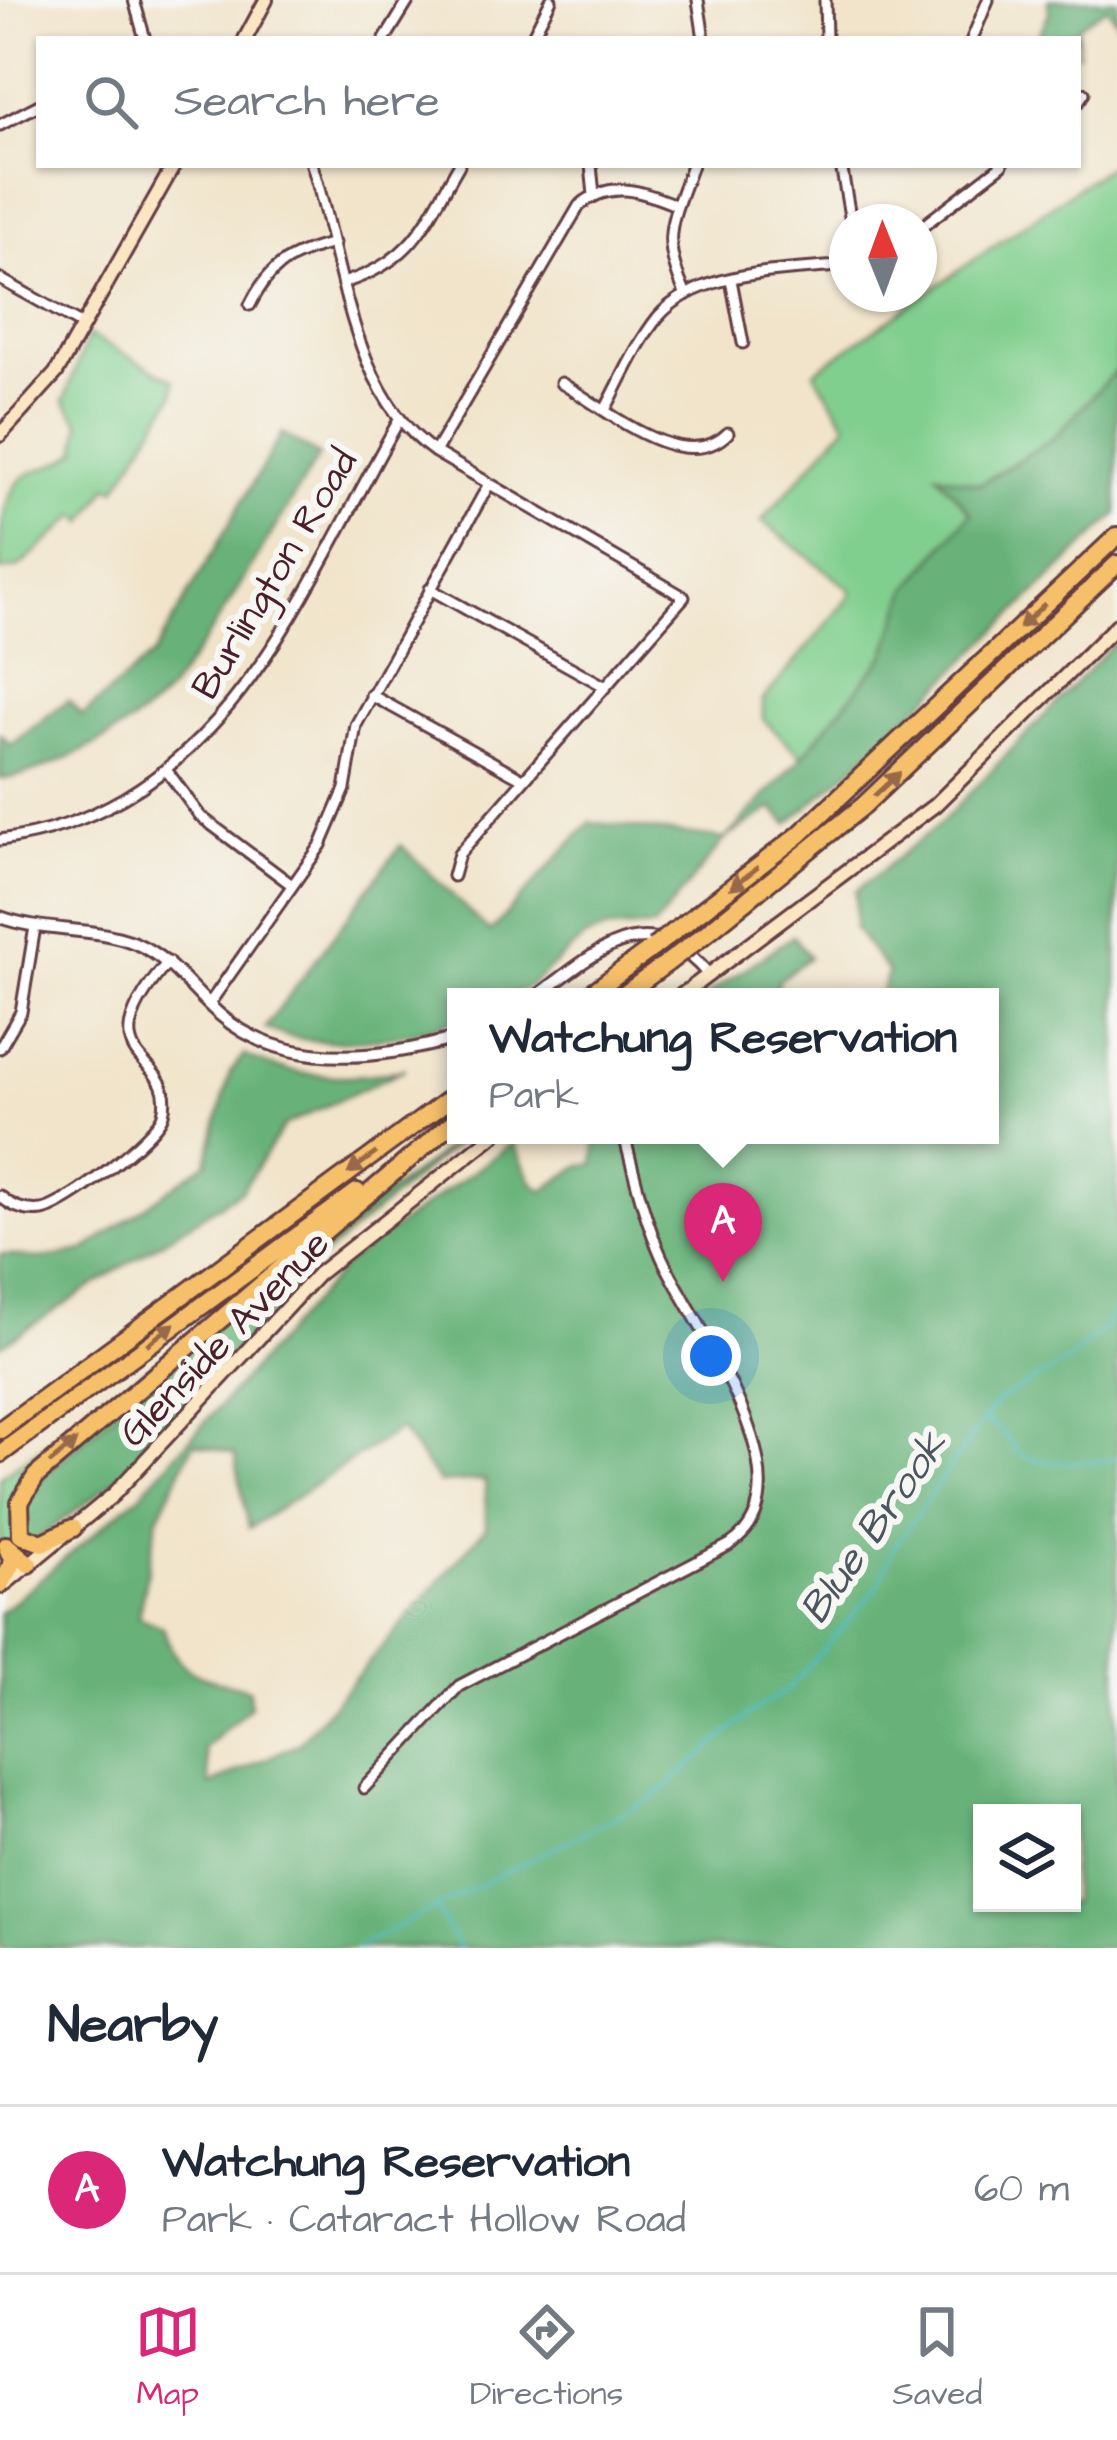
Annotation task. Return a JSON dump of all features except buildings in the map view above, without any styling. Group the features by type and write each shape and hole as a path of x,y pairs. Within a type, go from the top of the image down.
{"highway":[{"path":"598,988 799,835 1117,536"},
{"path":"633,988 862,806 1117,564"},
{"path":"0,1430 447,1101"},
{"path":"0,1454 447,1126"},
{"path":"0,1586 13,1562 9,1540 23,1494 53,1460 447,1127"},
{"path":"9,1540 42,1544 73,1528"},
{"path":"9,1540 32,1562"}],"main road":[{"path":"246,36 266,0"},
{"path":"0,435 56,373 172,168"},
{"path":"691,988 935,805 1117,625"},
{"name":"Glenside Avenue","path":"0,1586 73,1528 173,1435 318,1274 483,1144"}],"street":[{"path":"134,0 144,36"},
{"path":"387,36 409,0"},
{"path":"535,36 551,0"},
{"path":"698,0 704,36"},
{"path":"825,0 826,36"},
{"path":"973,36 988,0"},
{"path":"0,125 36,107"},
{"path":"313,168 369,373 398,422 435,452 684,597 521,778 459,854 453,876"},
{"path":"346,281 398,260 412,245 456,168"},
{"path":"591,168 594,195"},
{"path":"686,295 668,241 691,168"},
{"path":"842,168 848,204"},
{"path":"937,216 998,168"},
{"path":"435,452 571,216 594,195 632,189 676,205"},
{"path":"250,305 266,274 280,262 334,243"},
{"path":"606,408 656,320 686,295 731,280 829,268"},
{"path":"0,279 84,326"},
{"path":"731,280 742,343"},
{"path":"562,383 678,447 711,447 728,433"},
{"name":"Burlington Road","path":"0,840 75,821 167,771 224,717 250,682 398,422"},
{"path":"209,1004 337,812 351,736 489,484"},
{"path":"430,589 604,686"},
{"path":"371,695 521,778"},
{"path":"167,771 200,816 292,885"},
{"path":"0,917 35,927 122,939 168,962 245,1034 312,1054 401,1051 447,1040"},
{"path":"0,1048 21,1012 35,927"},
{"path":"548,988 604,947 630,936 679,948 709,975"},
{"path":"0,1196 25,1210 51,1208 155,1131 164,1111 164,1093 135,1054 129,1022 137,999 168,962"},
{"path":"364,1788 459,1686 729,1545 754,1520 759,1477 754,1432 655,1242 628,1144"}],"green space":[{"path":"1048,0 1117,0 1117,22 1107,7 1078,26 1078,36 1038,36 1049,13"},
{"path":"1117,160 1117,369 1055,437 980,484 939,475 971,512 908,589 886,653 802,757 763,719 763,700 850,597 850,589 762,521 847,424 814,372 900,312 937,312 937,286"},
{"path":"88,335 174,380 174,394 116,489 109,485 85,522 77,515 19,567 0,571 3,517 11,493 27,475 78,450 80,422 64,401"},
{"path":"1117,369 1117,514 880,744 788,824 772,808 725,839 802,757 886,654 908,589 971,513 937,474 981,484 1055,437"},
{"path":"282,433 319,456 169,690 137,719 91,746 42,768 0,779 0,734 11,745 68,700 82,716 154,654"},
{"path":"1117,640 1117,1948 0,1948 0,1613 139,1496 350,1260 512,1144 531,1180 543,1191 581,1165 594,1164 596,1144 999,1144 999,988 883,988 888,972 855,929 856,891 941,823","holes":["400,1429 439,1483 485,1480 486,1527 299,1743 210,1785 205,1748 250,1706 249,1689 184,1666 163,1627 138,1617 158,1517 194,1443 235,1454 249,1528"]},
{"path":"590,822 725,839 654,927 608,929 584,938 525,988 447,988 447,1022 412,1033 334,1041 309,1040 265,1028 401,845 490,932"},
{"path":"793,936 809,957 779,980 776,988 717,988"},
{"path":"244,1055 323,1076 405,1069 284,1126 242,1190 0,1346 0,1254 39,1259 84,1251 207,1162 230,1073"},
{"path":"455,1144 322,1257 118,1479 23,1550 13,1525 14,1503 237,1303"},
{"path":"237,1303 23,1550 0,1568 0,1477"}],"waterway":[{"name":"Blue Brook","path":"355,1948 655,1797 748,1715 789,1688 877,1588 893,1549 996,1402 1067,1362 1105,1328 1117,1307"},
{"path":"982,1421 1027,1457 1052,1462 1117,1458"},
{"path":"436,1908 459,1948"}],"place":[{"name":"Watchung Reservation","path":"723,1282"}]}
